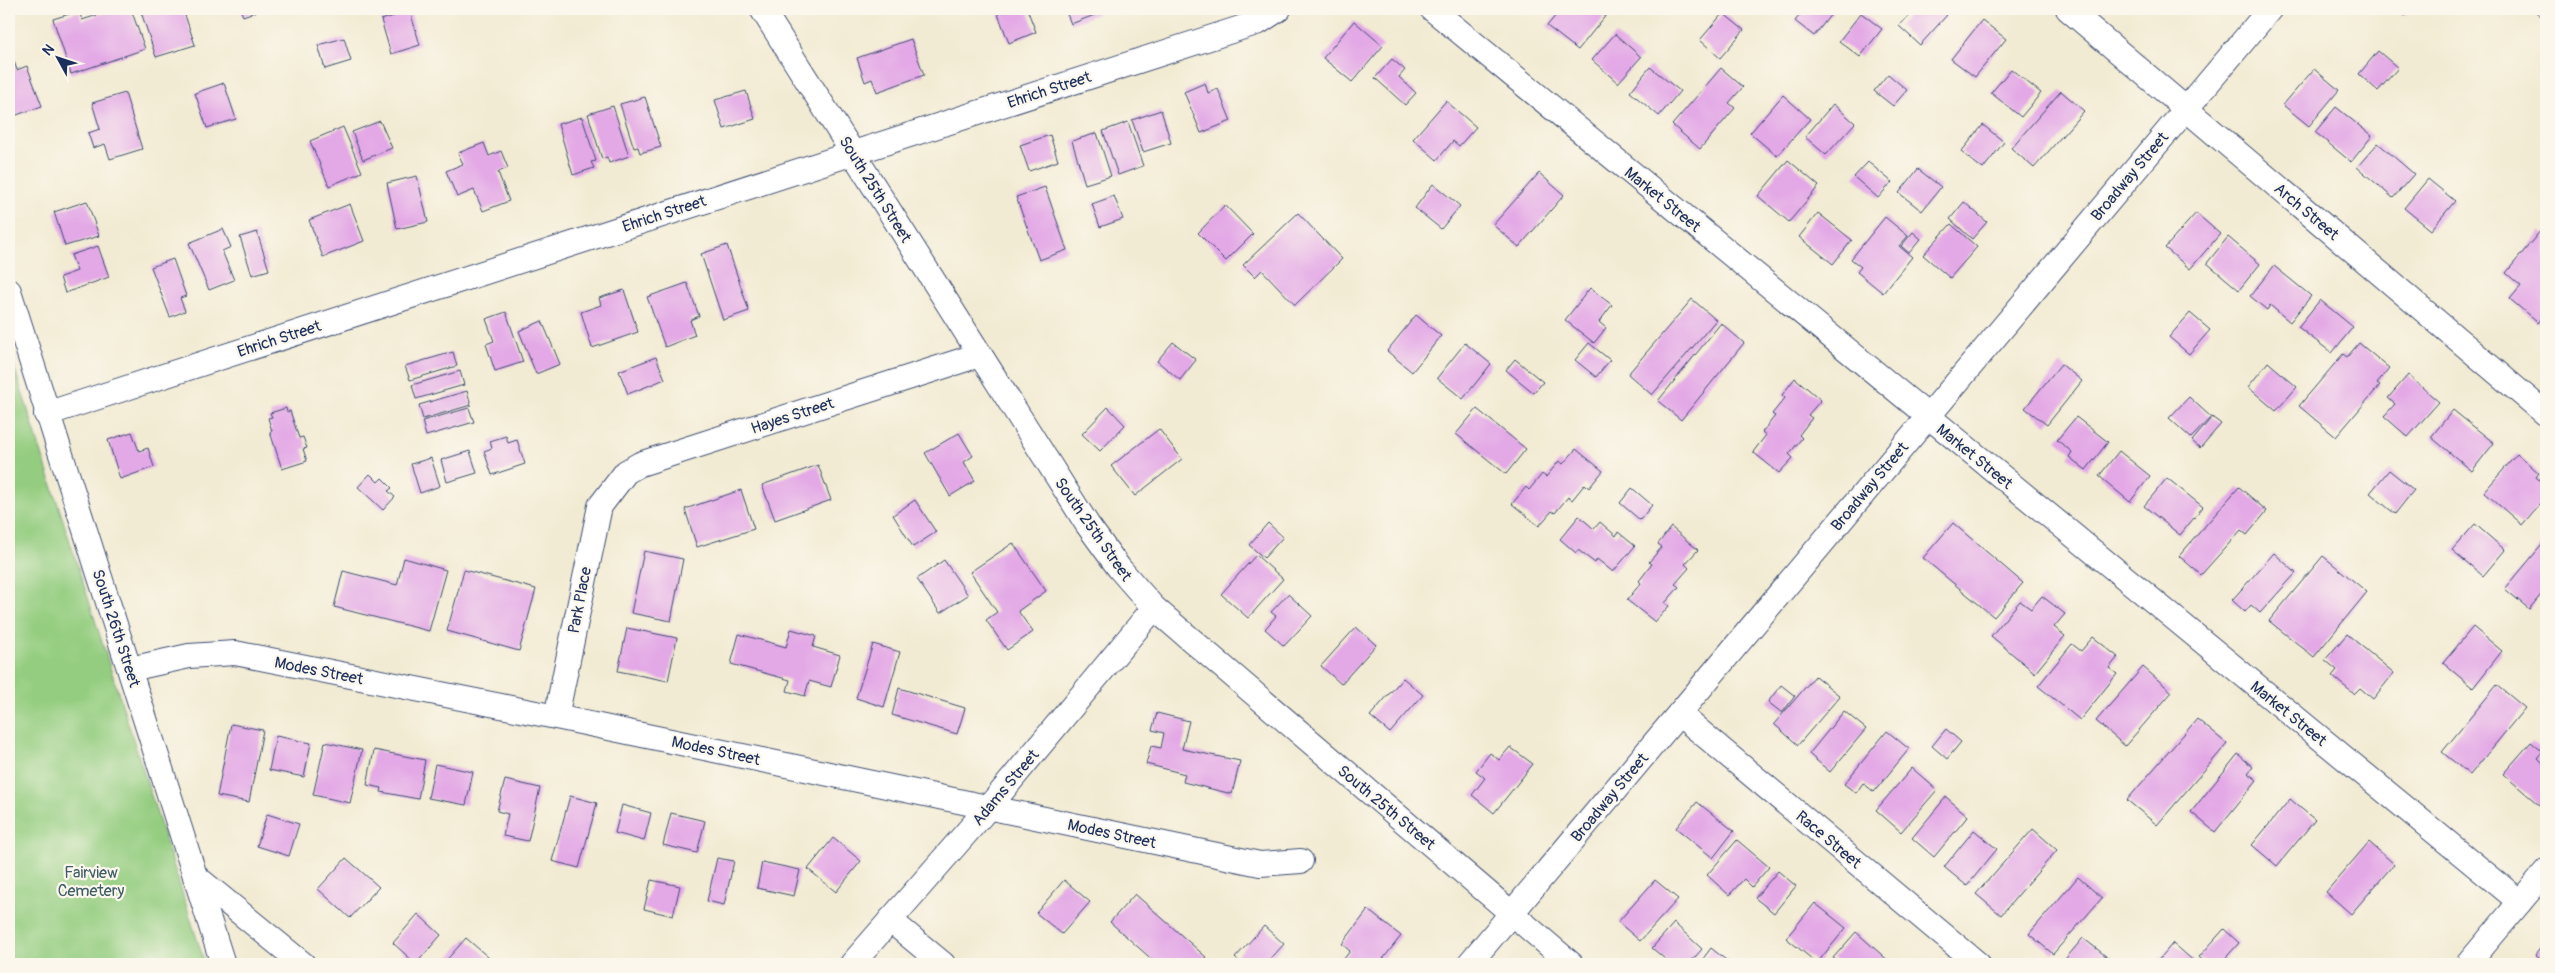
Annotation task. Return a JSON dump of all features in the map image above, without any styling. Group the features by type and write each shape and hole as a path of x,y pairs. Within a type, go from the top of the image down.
{"street":[{"name":"South 25th Street","path":"762,9 979,355 1087,524 1119,568 1154,608 1572,964"},
{"name":"Ehrich Street","path":"46,414 1259,22 1280,9"},
{"name":"Market Street","path":"1432,9 2520,902"},
{"name":"Arch Street","path":"2068,9 2546,414"},
{"name":"Broadway Street","path":"1469,964 2185,108 2270,9"},
{"name":"South 26th Street","path":"9,292 46,414 224,964"},
{"name":"Hayes Street","path":"613,487 626,472 640,464 979,355"},
{"name":"Park Place","path":"556,716 594,529 600,506 613,487"},
{"name":"Adams Street","path":"852,964 988,808 1154,608"},
{"name":"Modes Street","path":"130,669 189,656 235,653 556,716 1260,864 1301,861"},
{"name":"Race Street","path":"1679,714 1978,964"},
{"path":"2468,964 2546,871"},
{"path":"195,876 303,964"},
{"path":"890,920 943,964"}],"green space":[{"name":"Fairview Cemetery","path":"9,351 205,964 9,964"}],"building":[{"path":"106,9 131,9 145,49 71,74 53,19 79,11 82,20 107,12"},
{"path":"140,9 183,9 195,45 156,57"},
{"path":"240,9 263,9 243,16"},
{"path":"996,9 1027,9 1036,32 1009,43"},
{"path":"1065,9 1095,9 1097,14 1071,24"},
{"path":"1561,9 1611,9 1578,50 1547,26"},
{"path":"1805,9 1835,9 1814,36 1795,21"},
{"path":"1915,9 1940,9 1947,15 1920,45 1899,26"},
{"path":"2397,9 2411,9 2405,16"},
{"path":"2532,9 2546,9 2545,19"},
{"path":"410,11 420,45 391,54 381,20"},
{"path":"1723,13 1744,30 1720,58 1700,40"},
{"path":"1861,13 1882,29 1860,57 1839,41"},
{"path":"1982,20 2006,39 1975,77 1951,59"},
{"path":"1354,21 1383,46 1352,82 1323,58"},
{"path":"1615,34 1641,57 1618,83 1592,60"},
{"path":"344,38 351,61 325,69 318,45"},
{"path":"911,39 924,75 877,92 872,79 865,82 857,58"},
{"path":"9,47 17,70 27,66 42,106 11,117 9,111"},
{"path":"2378,51 2398,68 2378,91 2359,74"},
{"path":"1392,59 1405,70 1399,77 1416,93 1405,105 1375,78"},
{"path":"1650,67 1680,91 1659,116 1630,92"},
{"path":"1721,68 1743,87 1729,103 1735,108 1700,149 1672,125"},
{"path":"2011,69 2041,93 2021,117 1991,93"},
{"path":"2314,69 2339,90 2309,126 2283,105"},
{"path":"1888,74 1907,90 1893,106 1874,91"},
{"path":"224,83 236,119 207,128 195,93"},
{"path":"1205,83 1208,93 1218,89 1231,121 1201,133 1184,92"},
{"path":"746,91 755,119 724,129 715,100"},
{"path":"2061,91 2084,111 2034,168 2011,148"},
{"path":"125,93 142,149 110,159 105,144 93,148 88,133 100,129 92,103"},
{"path":"1783,95 1810,119 1777,156 1750,133"},
{"path":"645,97 661,147 640,153 638,147 634,148 620,104"},
{"path":"1446,101 1476,127 1459,146 1453,141 1437,160 1413,139"},
{"path":"1833,104 1855,123 1826,155 1805,137"},
{"path":"613,106 629,156 609,163 607,157 602,159 588,114"},
{"path":"2336,107 2372,136 2351,162 2315,132"},
{"path":"1161,110 1171,143 1143,152 1132,120"},
{"path":"582,117 596,161 591,162 594,168 573,175 558,124"},
{"path":"380,121 392,148 363,160 352,132"},
{"path":"1128,122 1143,166 1118,175 1103,131"},
{"path":"1983,125 2004,142 1983,169 1961,152"},
{"path":"343,127 362,172 329,186 310,141"},
{"path":"1097,133 1111,176 1085,184 1072,141"},
{"path":"1050,135 1058,161 1029,171 1020,145"},
{"path":"484,143 489,156 501,151 508,168 498,172 509,201 483,211 474,190 457,197 446,171 463,164 458,153"},
{"path":"2378,143 2414,174 2393,198 2357,167"},
{"path":"1788,160 1819,186 1789,222 1758,196"},
{"path":"1868,162 1892,182 1878,198 1854,177"},
{"path":"1918,169 1941,187 1922,211 1899,193"},
{"path":"1539,173 1564,195 1519,247 1493,225"},
{"path":"417,176 428,222 397,229 387,183"},
{"path":"2428,179 2455,201 2431,230 2404,208"},
{"path":"1433,184 1460,206 1441,229 1415,208"},
{"path":"1045,187 1067,250 1039,260 1016,197"},
{"path":"1114,196 1123,219 1100,227 1092,204"},
{"path":"87,201 99,236 65,246 54,212"},
{"path":"1964,202 1987,222 1972,239 1950,219"},
{"path":"350,204 364,241 323,257 309,220"},
{"path":"1225,205 1253,234 1226,261 1198,233"},
{"path":"1298,213 1342,259 1295,305 1262,270 1255,277 1243,265"},
{"path":"1818,213 1852,240 1833,264 1799,237"},
{"path":"2196,213 2220,234 2190,269 2165,248"},
{"path":"1885,217 1908,236 1899,246 1912,257 1883,293 1857,272 1861,267 1851,259"},
{"path":"1951,224 1977,247 1950,278 1923,255"},
{"path":"223,229 231,247 222,251 234,280 209,290 189,243"},
{"path":"2541,230 2546,235 2546,313 2538,323 2510,299 2521,286 2506,273"},
{"path":"257,232 269,270 252,275 240,237"},
{"path":"1913,232 1921,239 1909,253 1901,246"},
{"path":"2228,237 2260,264 2239,290 2207,263"},
{"path":"727,245 749,311 723,320 701,254"},
{"path":"98,246 109,277 65,293 60,277 77,271 71,255"},
{"path":"173,259 186,296 180,298 185,311 170,317 151,267"},
{"path":"2274,266 2311,296 2290,322 2270,305 2267,310 2250,296"},
{"path":"687,283 699,316 690,320 695,335 665,347 647,297"},
{"path":"1590,288 1612,305 1599,322 1606,328 1594,343 1565,320"},
{"path":"624,290 638,332 592,348 581,312 601,305 599,298"},
{"path":"1692,299 1716,320 1652,395 1628,374"},
{"path":"2320,300 2353,327 2332,353 2298,327"},
{"path":"506,312 523,362 495,371 486,344 494,341 486,319"},
{"path":"2190,313 2210,330 2189,354 2169,337"},
{"path":"1416,315 1441,336 1412,372 1387,351"},
{"path":"542,321 560,364 536,374 519,331"},
{"path":"1721,323 1744,343 1681,420 1658,401"},
{"path":"1173,342 1196,360 1180,380 1157,361"},
{"path":"1465,343 1491,364 1463,399 1437,378"},
{"path":"1589,343 1610,360 1596,377 1575,360"},
{"path":"2359,343 2389,368 2377,383 2380,385 2336,437 2299,406 2343,354 2347,357"},
{"path":"453,352 457,366 410,380 405,366"},
{"path":"656,357 665,379 628,394 619,371"},
{"path":"1515,359 1543,382 1534,393 1506,370"},
{"path":"2268,362 2297,387 2276,411 2248,387"},
{"path":"2061,364 2082,381 2047,425 2025,408"},
{"path":"460,371 464,385 416,399 412,385"},
{"path":"2408,375 2439,402 2408,437 2384,416 2395,404 2388,398"},
{"path":"1795,378 1821,400 1808,415 1812,418 1799,435 1802,438 1789,454 1793,458 1779,473 1753,452 1766,435 1762,432 1775,416 1772,414 1785,398 1782,395"},
{"path":"467,391 471,405 423,419 419,405"},
{"path":"2189,397 2211,417 2191,438 2169,418"},
{"path":"1108,407 1125,425 1100,451 1082,434"},
{"path":"286,408 287,412 290,411 299,438 303,437 307,448 303,449 307,461 282,469 270,432 272,431 268,418 272,417 270,413"},
{"path":"469,408 474,422 426,436 422,421"},
{"path":"1477,409 1526,449 1506,474 1456,434"},
{"path":"2453,410 2494,443 2472,471 2431,437"},
{"path":"2076,417 2108,442 2086,470 2069,457 2072,452 2057,440"},
{"path":"2212,417 2221,424 2200,448 2192,441"},
{"path":"1159,429 1182,459 1135,496 1111,466"},
{"path":"132,432 139,451 148,448 154,467 120,479 108,440"},
{"path":"959,433 973,456 964,462 975,481 950,496 925,453"},
{"path":"506,436 508,443 517,440 525,464 492,475 484,451 492,448 490,441"},
{"path":"1576,449 1603,471 1589,488 1585,484 1572,500 1568,497 1555,513 1552,511 1539,526 1512,504 1526,487 1529,490 1542,474 1546,477 1559,461 1563,464"},
{"path":"470,451 477,473 447,482 441,460"},
{"path":"2119,451 2150,476 2130,502 2099,476"},
{"path":"2517,454 2539,473 2536,477 2546,486 2546,497 2522,525 2484,492"},
{"path":"431,458 440,486 420,493 411,464"},
{"path":"818,465 831,500 775,520 762,485"},
{"path":"2389,470 2414,490 2395,514 2370,493"},
{"path":"370,474 378,482 382,478 392,488 388,491 395,497 383,510 358,487"},
{"path":"2167,478 2203,507 2180,535 2144,506"},
{"path":"2239,487 2267,511 2247,535 2241,530 2201,575 2179,556"},
{"path":"1632,488 1652,505 1640,520 1620,503"},
{"path":"741,490 754,529 697,547 685,509"},
{"path":"915,500 936,532 913,547 893,515"},
{"path":"1579,516 1594,529 1600,522 1616,536 1618,532 1635,546 1613,572 1597,559 1595,563 1578,550 1576,553 1560,539"},
{"path":"1268,523 1283,537 1264,558 1249,545"},
{"path":"1953,523 2023,583 1994,617 1923,558"},
{"path":"2475,524 2505,550 2483,576 2452,550"},
{"path":"1671,527 1698,550 1685,564 1689,568 1675,584 1679,587 1665,603 1669,606 1655,622 1627,600 1641,583 1639,581 1652,564 1649,562 1662,547 1658,544"},
{"path":"2546,540 2546,589 2529,609 2505,589"},
{"path":"1013,543 1046,591 1018,611 1033,632 1007,650 986,620 997,612 970,572"},
{"path":"644,551 683,559 671,621 631,613"},
{"path":"2274,553 2296,573 2260,613 2251,605 2245,612 2232,600"},
{"path":"1256,555 1283,579 1248,618 1221,594"},
{"path":"2323,556 2367,592 2314,657 2269,621"},
{"path":"404,558 446,570 429,631 334,607 343,571 397,585"},
{"path":"944,560 968,595 940,613 917,579"},
{"path":"464,570 536,589 519,651 447,631"},
{"path":"1288,594 1312,616 1284,646 1265,629 1276,616 1271,612"},
{"path":"2042,596 2065,614 2054,627 2065,636 2035,673 1991,636 2020,601 2031,609"},
{"path":"1356,627 1376,645 1341,684 1321,666"},
{"path":"2473,627 2502,651 2473,688 2443,663"},
{"path":"627,628 677,638 668,681 618,671"},
{"path":"791,629 816,636 813,647 840,655 831,687 809,681 805,696 787,691 790,680 731,664 739,634 786,647"},
{"path":"2347,634 2394,673 2373,699 2360,688 2354,694 2332,676 2337,670 2325,660"},
{"path":"2093,637 2118,657 2109,668 2117,674 2080,720 2038,686 2072,644 2081,651"},
{"path":"873,644 900,652 884,707 856,698"},
{"path":"2143,667 2172,692 2125,746 2096,721"},
{"path":"1815,676 1840,696 1798,745 1774,724"},
{"path":"1403,678 1423,695 1390,733 1370,716"},
{"path":"1781,685 1795,696 1782,713 1768,702"},
{"path":"2497,685 2525,708 2470,775 2442,752"},
{"path":"899,688 965,708 957,734 892,715"},
{"path":"1844,711 1866,729 1830,772 1809,754"},
{"path":"1157,713 1189,721 1182,749 1240,761 1232,794 1183,782 1185,774 1146,764 1151,746 1161,748 1164,733 1152,730"},
{"path":"2197,719 2227,744 2157,825 2127,800"},
{"path":"231,724 263,730 249,802 217,796"},
{"path":"1946,729 1961,742 1947,759 1932,746"},
{"path":"1887,731 1909,749 1874,792 1863,783 1856,793 1844,784"},
{"path":"276,736 311,743 304,777 269,770"},
{"path":"325,742 362,750 350,803 313,795"},
{"path":"2531,742 2543,752 2538,758 2546,766 2546,797 2539,805 2503,774"},
{"path":"1510,747 1533,764 1494,813 1472,795 1485,778 1476,771 1490,753 1499,760"},
{"path":"374,750 425,760 418,799 381,792 382,788 367,785"},
{"path":"2238,754 2253,767 2248,773 2257,780 2215,832 2191,812"},
{"path":"435,764 473,772 466,805 428,798"},
{"path":"1912,768 1937,790 1901,832 1876,810"},
{"path":"505,780 540,788 528,841 503,836 508,814 497,811"},
{"path":"570,796 597,803 579,868 552,861"},
{"path":"1946,797 1968,816 1934,857 1912,838"},
{"path":"2290,799 2315,820 2277,866 2252,845"},
{"path":"1697,802 1734,831 1713,858 1676,828"},
{"path":"622,805 651,813 644,841 615,833"},
{"path":"671,813 705,821 697,853 663,845"},
{"path":"267,814 299,824 289,856 257,846"},
{"path":"2033,829 2057,850 2001,915 1976,894"},
{"path":"1974,830 1997,849 1967,886 1944,867"},
{"path":"833,838 861,861 836,892 808,869"},
{"path":"1737,840 1769,867 1752,887 1744,879 1729,895 1707,875"},
{"path":"2369,842 2394,864 2351,914 2326,892"},
{"path":"346,858 379,887 350,918 318,889"},
{"path":"717,858 734,861 724,905 707,901"},
{"path":"762,862 800,870 794,896 757,888"},
{"path":"1778,871 1796,886 1774,913 1755,898"},
{"path":"2078,877 2102,898 2053,954 2029,934"},
{"path":"651,880 680,886 673,916 644,909"},
{"path":"1064,880 1090,902 1062,934 1036,913"},
{"path":"1655,880 1678,899 1640,941 1618,922"},
{"path":"1135,894 1207,958 1202,964 1157,964 1110,922"},
{"path":"1815,903 1846,928 1817,963 1786,938"},
{"path":"1368,910 1401,936 1379,964 1340,964 1350,951 1342,944"},
{"path":"418,914 441,935 416,964 393,943"},
{"path":"1674,923 1702,949 1689,964 1671,964 1652,948"},
{"path":"1264,926 1284,944 1266,964 1242,964 1235,958"},
{"path":"2224,929 2239,943 2220,964 2207,964 2199,957"},
{"path":"1856,932 1891,963 1841,964 1833,958"},
{"path":"466,938 496,964 443,964"},
{"path":"2083,938 2116,964 2062,963"},
{"path":"2546,941 2546,964 2535,955"},
{"path":"2173,943 2197,964 2155,964"},
{"path":"1711,948 1731,964 1699,964"}]}
